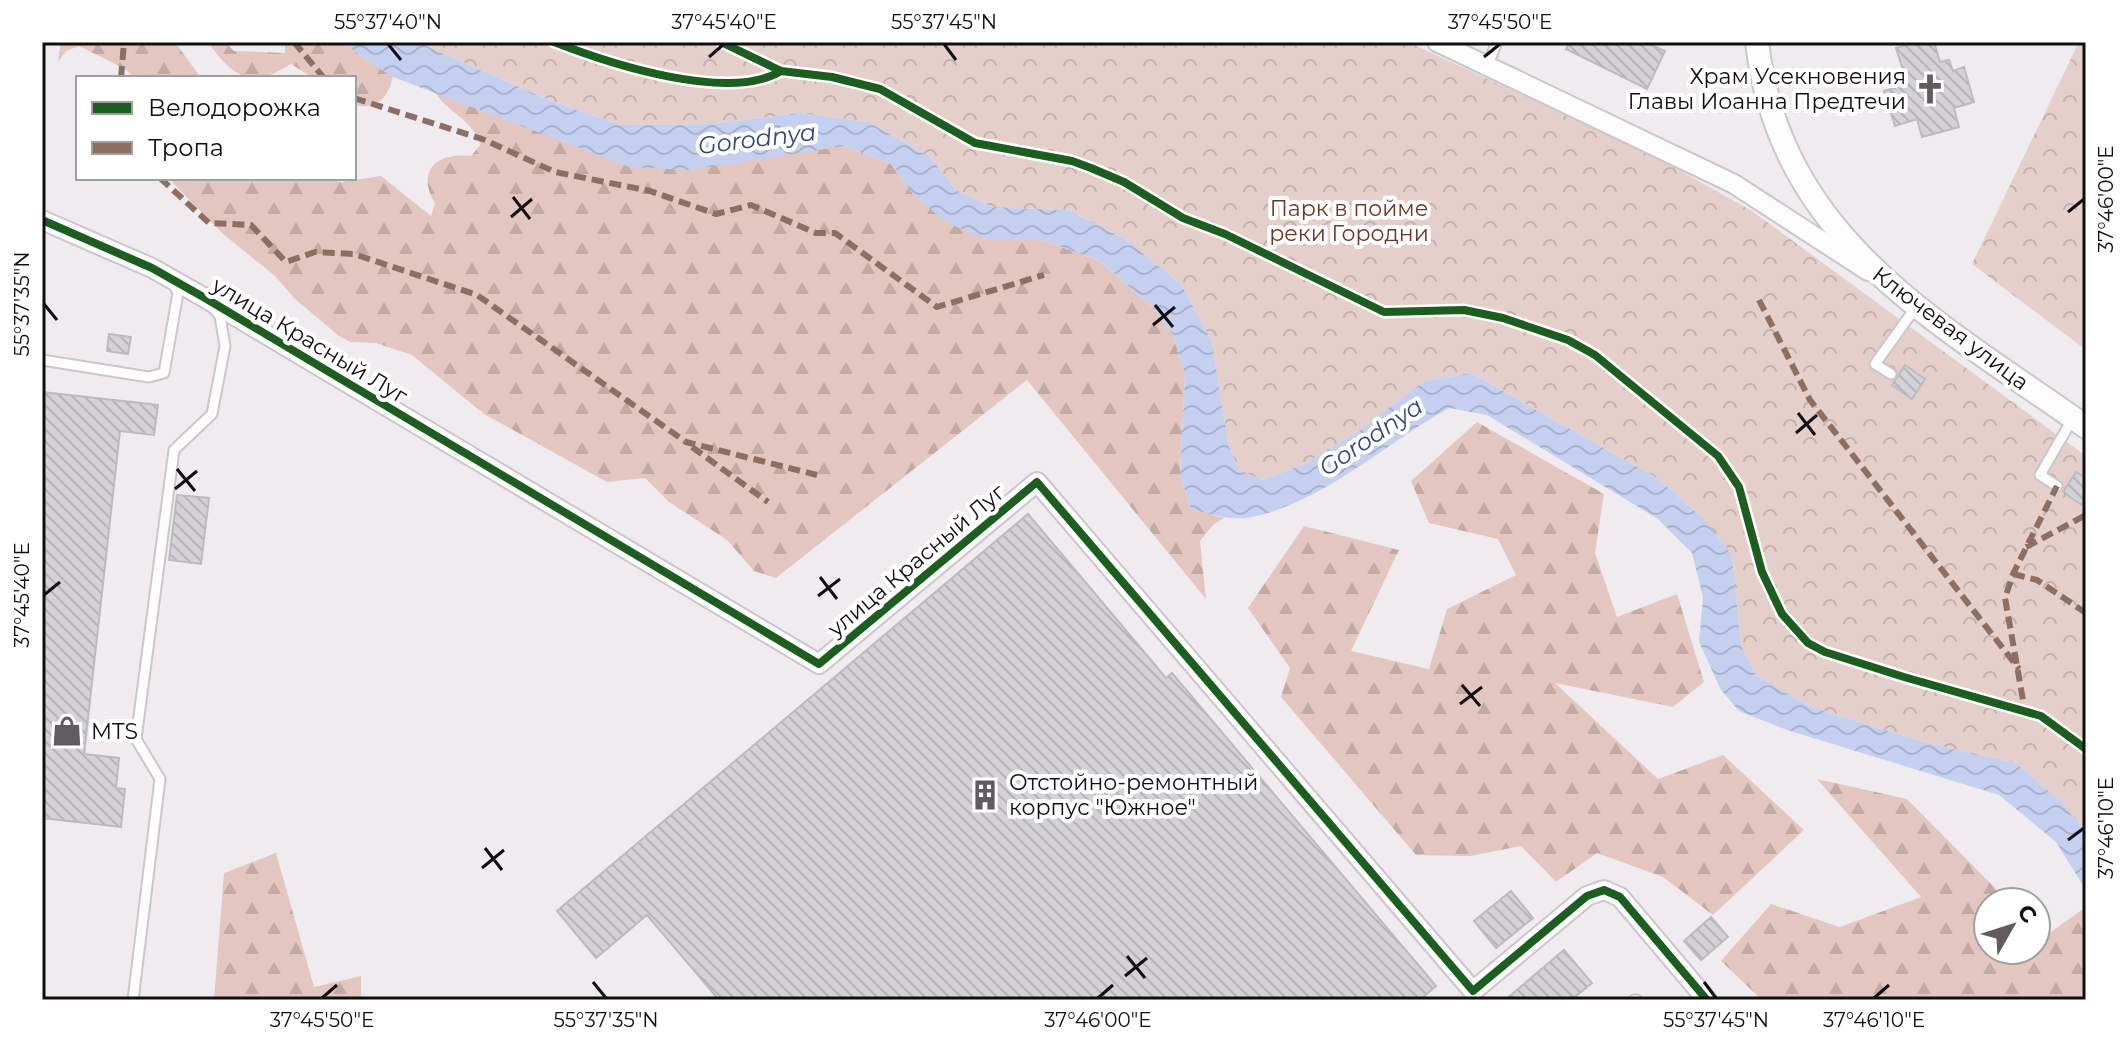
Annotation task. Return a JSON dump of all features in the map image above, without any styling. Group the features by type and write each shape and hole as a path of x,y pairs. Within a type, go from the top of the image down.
{"street":[{"path":"1437,42 1677,153 1804,226 1889,287"},
{"name":"Ключевая улица","path":"1757,42 1769,102 1799,174 1824,213 1889,287 2080,422"},
{"name":"улица Красный Луг","path":"42,220 205,298 819,664 1037,482 1473,991 1587,896 1604,890 1620,897 1707,1000"}],"lane":[{"path":"1487,67 1497,42"},
{"path":"42,360 149,377 164,373 178,293 170,279"},
{"path":"133,1000 160,779 136,739 174,450 212,414 225,346 220,316 205,298"},
{"path":"1891,374 1875,364 1916,307"},
{"path":"2057,486 2040,475 2080,422"}],"green space":[{"path":"61,42 175,42 200,76 133,76 79,46 66,51 58,62"},
{"path":"208,42 225,42 234,51 285,53 285,42 341,42 393,77 380,101 369,106 356,105 356,76 310,76 291,64 265,76 245,76 235,72"},
{"name":"Парк в пойме реки Городни","path":"417,42 1408,42 1654,156 1752,211 2086,456 2086,831 2058,799 2016,763 1927,743 1811,707 1756,675 1741,646 1732,555 1704,519 1657,478 1471,373 1424,381 1360,430 1306,463 1263,480 1239,470 1228,444 1212,342 1181,284 1125,239 1068,210 992,207 956,190 929,156 868,122 800,113 712,124 620,125 544,98"},
{"path":"2079,42 2086,42 2086,350 1972,264"},
{"path":"435,92 528,126 772,156 844,146 891,164 916,198 987,240 1042,240 1100,261 1153,308 1173,335 1185,376 1180,475 1191,509 1224,518 1213,525 1200,541 1206,599 1027,380 776,578 754,571 727,540 669,502 645,478 607,482 484,414 412,355 376,343 350,342 339,336 295,299 275,276 223,234 170,180 341,182 381,176 431,216 435,203 428,181 433,166 449,157 471,156 481,144 464,120"},
{"path":"1477,422 1604,494 1595,553 1617,617 1677,594 1704,682 1673,707 1555,683 1658,779 1723,755 1804,830 1713,915 1663,877 1597,853 1556,882 1521,846 1470,856 1416,855 1281,697 1290,668 1248,608 1304,526 1399,550 1351,651 1429,669 1447,609 1516,575 1498,539 1429,523 1411,481"},
{"path":"1817,779 1907,799 1993,886 1972,886 1972,966 2052,966 2052,931 2083,909 2086,913 2086,1000 1762,1000 1721,961 1771,904 1840,927 1921,897"},
{"path":"276,853 314,987 361,976 361,1000 214,1000 224,873"}],"water":[{"name":"Gorodnya","path":"341,42 417,42 544,98 620,125 712,124 800,113 868,122 929,156 956,190 992,207 1068,210 1125,239 1181,284 1212,342 1228,444 1239,470 1263,480 1306,463 1360,430 1424,381 1471,373 1657,478 1704,519 1732,555 1741,646 1756,675 1811,707 1927,743 2016,763 2058,799 2086,831 2086,890 2056,842 1999,795 1787,730 1739,711 1721,690 1699,642 1703,597 1692,553 1658,519 1487,415 1449,408 1333,483 1283,508 1249,518 1232,518 1191,509 1180,475 1185,376 1173,335 1153,308 1100,261 1042,240 987,240 948,223 916,198 891,164 844,146 689,170 629,167 393,77"}],"building":[{"path":"1570,42 1645,42 1665,51 1647,89 1566,49"},
{"name":"Храм Усекновения Главы Иоанна Предтечи","path":"1916,42 1934,42 1940,62 1949,60 1953,71 1964,67 1974,102 1954,108 1959,127 1922,137 1917,119 1895,126 1884,91 1895,88 1892,77 1904,73 1896,48"},
{"path":"109,334 131,337 128,354 107,351"},
{"path":"1905,365 1925,379 1912,399 1892,385"},
{"path":"42,392 158,405 154,435 120,431 84,754 119,758 116,788 125,789 121,827 42,818"},
{"path":"2076,472 2086,478 2086,499 2082,505 2063,492"},
{"path":"177,495 209,498 201,564 169,560"},
{"name":"Отстойно-ремонтный корпус \"Южное\"","path":"1028,514 1166,678 1172,673 1436,986 1420,1000 719,1000 647,915 596,958 557,911"},
{"path":"1511,891 1533,918 1496,948 1474,921"},
{"path":"1711,917 1728,937 1701,960 1684,941"},
{"path":"1564,950 1592,983 1571,1000 1505,1000"}],"marked path":[{"path":"121,76 124,42"},
{"path":"294,42 322,76"},
{"path":"356,99 485,140 555,172 650,191 716,214 751,205 816,233 835,233 937,307 1044,275"},
{"path":"162,180 209,223 251,225 286,262 315,252 354,254 477,295 686,442 817,475"},
{"path":"1759,300 1810,400 2019,669"},
{"path":"692,447 768,502"},
{"path":"2026,717 2005,598 2013,574 2057,486"},
{"path":"2026,547 2086,515"},
{"path":"2013,574 2037,580 2086,613"}],"cycle path":[{"path":"554,42 636,69 700,81 731,83 758,80 781,71"},
{"path":"721,42 781,71 832,77 880,89 975,143 1072,161 1091,168 1124,182 1183,218 1225,234 1384,312 1464,310 1503,318 1568,340 1595,355 1718,456 1739,487 1762,572 1782,614 1808,643 1825,652 1904,677 2041,716 2086,749"},
{"path":"42,220 152,268 205,298 819,664 1037,482 1473,991 1587,896 1604,890 1620,897 1707,1000"}],"place":[{"name":"Храм Усекновения Главы Иоанна Предтечи","path":"1930,89"},
{"name":"MTS","path":"67,731"},
{"name":"Отстойно-ремонтный корпус \"Южное\"","path":"985,795"}]}
